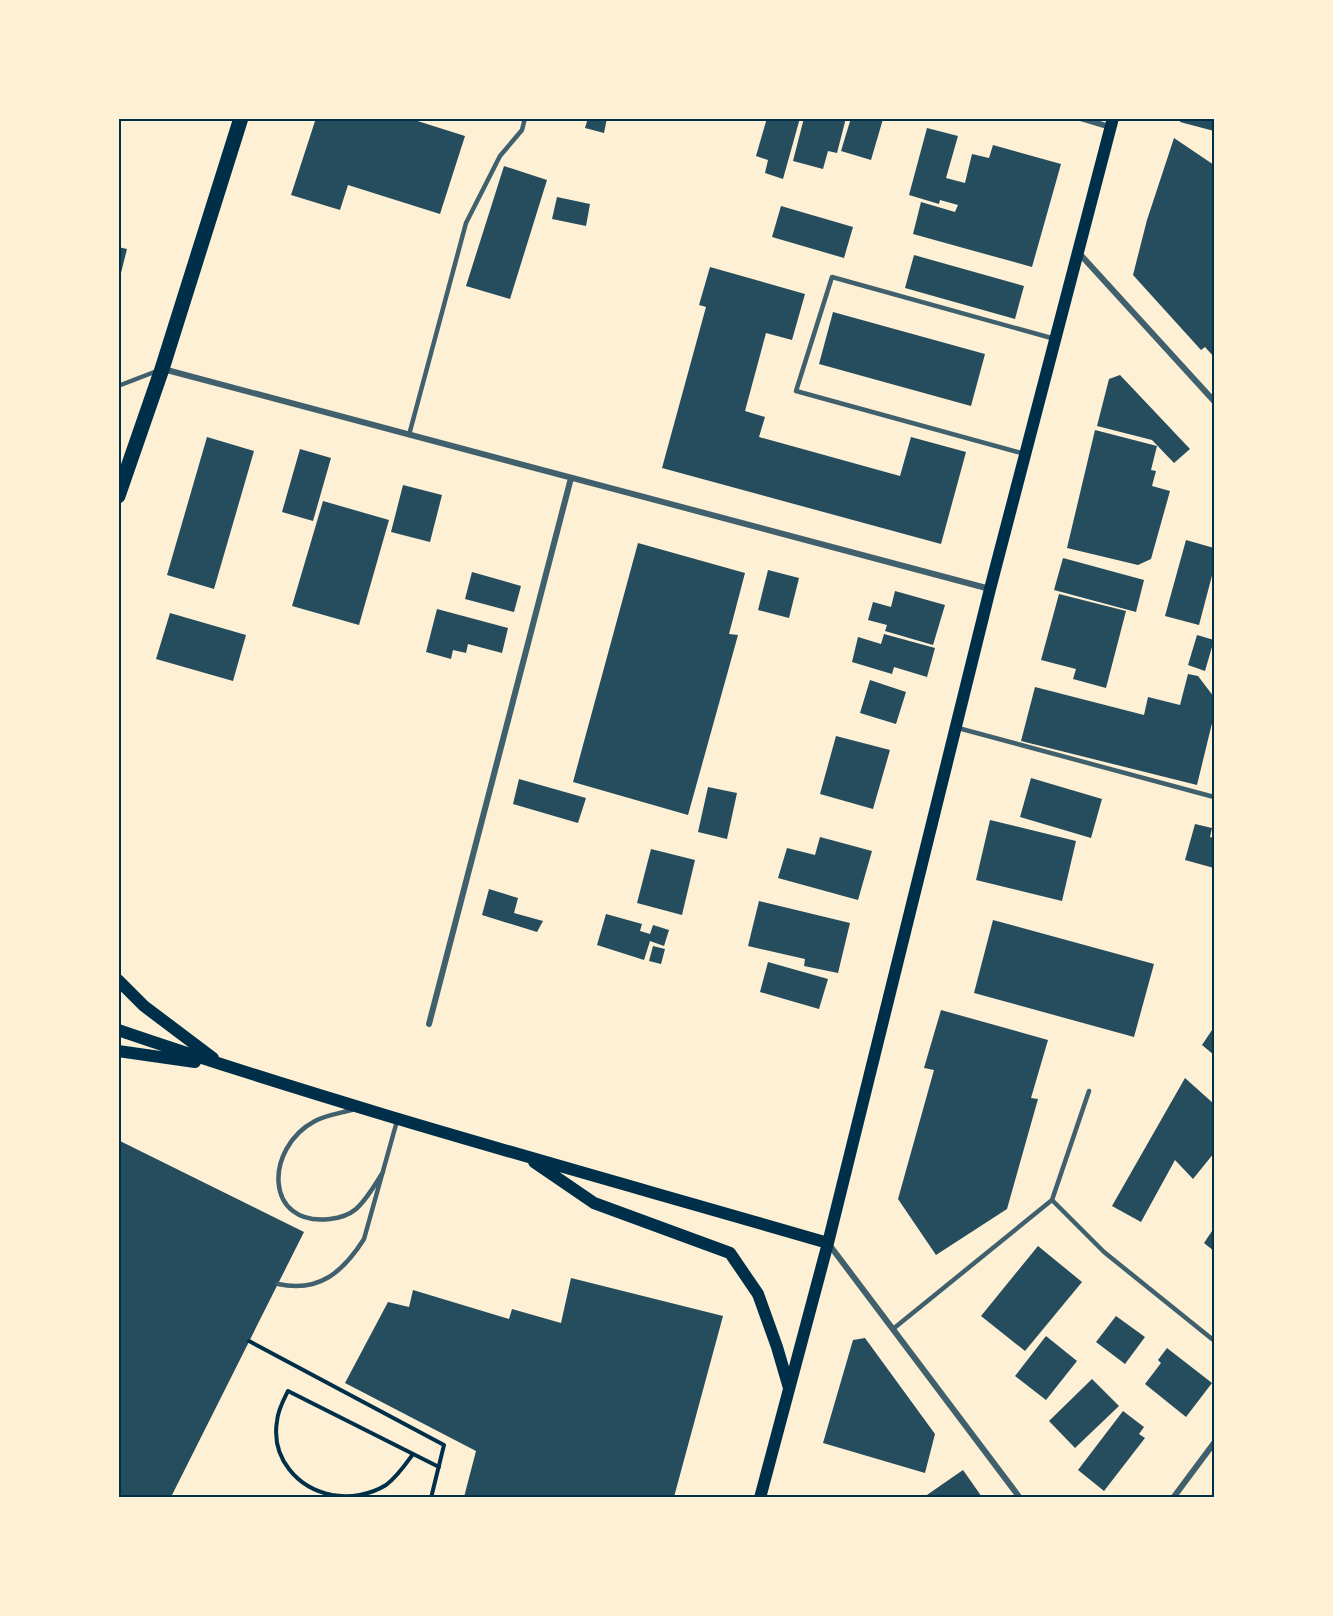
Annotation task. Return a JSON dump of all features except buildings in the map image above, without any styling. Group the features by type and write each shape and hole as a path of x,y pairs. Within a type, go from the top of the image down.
{"main road":[{"path":"118,496 162,369 241,118"},
{"path":"760,1497 828,1243 990,589 1112,123"},
{"path":"118,980 144,1006 224,1066"},
{"path":"118,1030 224,1066 828,1243"},
{"path":"118,1051 224,1066"},
{"path":"523,1155 594,1203 730,1253 758,1294 789,1389"}],"street":[{"path":"1080,118 1112,123"},
{"path":"1078,251 1215,400"},
{"path":"162,369 990,589"},
{"path":"429,1024 571,478"},
{"path":"828,1243 1020,1497"},
{"path":"1173,1497 1215,1443"}],"lane":[{"path":"408,435 466,223 500,156 522,130 525,118"},
{"path":"1025,454 796,391 831,278 1055,339"},
{"path":"118,386 162,369"},
{"path":"956,727 1215,797"},
{"path":"894,1329 1052,1200 1089,1091"},
{"path":"361,1107 316,1120 298,1133 284,1151 279,1165 278,1184 284,1201 299,1214 319,1221 339,1218 355,1210 369,1195 383,1172"},
{"path":"278,1284 300,1287 315,1284 329,1277 343,1267 364,1239 398,1118"},
{"path":"1052,1200 1104,1252 1212,1338"}],"path":[{"path":"249,1341 444,1445 431,1497"},
{"path":"413,1454 398,1475 385,1486 366,1494 342,1497 319,1492 299,1482 284,1462 278,1444 276,1423 280,1407 288,1391 439,1467"}]}
